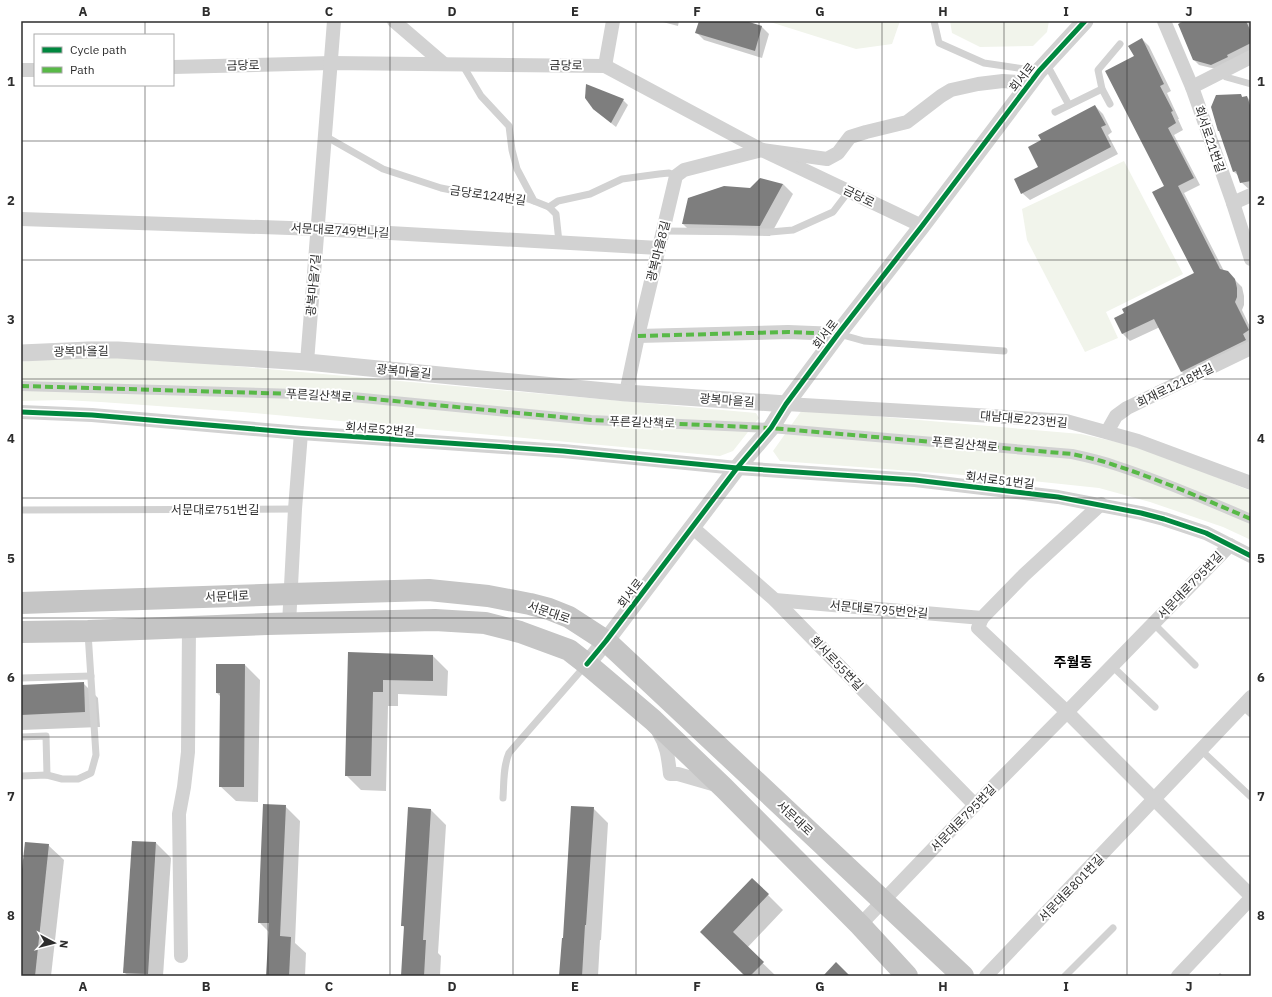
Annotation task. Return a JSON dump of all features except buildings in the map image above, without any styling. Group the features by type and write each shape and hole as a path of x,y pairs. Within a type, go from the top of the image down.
{"main road":[{"name":"서문대로","path":"21,603 429,590 488,596 549,609 569,617 606,641 963,976"},
{"path":"21,632 435,620 485,623 520,632 569,650 653,720 724,788 860,925 907,976"}],"street":[{"name":"광복마을7길","path":"307,362 332,63 334,21"},
{"path":"394,21 444,64"},
{"path":"605,66 613,21"},
{"name":"회서로","path":"587,664 737,468 771,428 786,404 838,334 1038,73 1085,21"},
{"name":"회서로21번길","path":"1164,21 1192,87 1250,251"},
{"path":"1192,87 1251,57"},
{"name":"금당로","path":"174,67 332,63 605,66 762,150 922,226"},
{"path":"21,70 34,70"},
{"name":"회서로","path":"762,150 827,159 838,153 850,137 908,122 951,90 1038,73"},
{"path":"680,173 762,150"},
{"name":"광복마을8길","path":"626,393 659,248 680,173"},
{"path":"1233,203 1251,195"},
{"name":"서문대로749번나길","path":"21,219 318,229 659,248"},
{"name":"회서로","path":"638,336 727,335 788,332 838,334"},
{"name":"회재로1218번길","path":"1107,432 1116,416 1127,408 1251,348"},
{"name":"광복마을길","path":"21,353 118,350 307,362 626,393 786,404"},
{"name":"푸른길산책로","path":"21,386 332,395 591,420 771,428 1072,454 1112,464 1175,487 1251,519"},
{"name":"대남대로223번길","path":"786,404 1066,421 1158,448 1251,484"},
{"name":"회서로52번길","path":"21,412 92,415 301,433 563,451 737,468"},
{"path":"289,624 295,509 301,433"},
{"name":"회서로51번길","path":"737,468 915,480 1058,497 1100,504 1164,519 1206,533 1251,556"},
{"path":"1100,504 1024,575 982,618 978,628 1068,712 1251,897 1178,976"},
{"name":"회서로55번길","path":"692,527 775,600 975,804"},
{"name":"서문대로795번길","path":"860,925 975,804 1068,712 1230,544"},
{"name":"서문대로795번안길","path":"775,600 982,618"},
{"path":"181,956 180,814 188,752 189,627"},
{"name":"서문대로801번길","path":"986,976 1201,750 1248,706"}],"lane":[{"path":"934,21 939,43 984,63 1038,73 1069,105"},
{"path":"1110,104 1102,89 1098,70 1120,44"},
{"name":"금당로124번길","path":"462,64 481,96 509,126 512,150 517,169 534,201"},
{"path":"1222,72 1226,77 1251,84"},
{"path":"1055,112 1102,89"},
{"name":"금당로124번길","path":"326,136 383,169 441,188 476,195 525,198 549,206"},
{"path":"559,242 556,214 549,206 558,201 590,194 622,179 680,173"},
{"path":"664,231 770,232 793,230 833,212 849,192"},
{"path":"838,334 864,341 1004,351"},
{"name":"서문대로751번길","path":"21,510 295,509"},
{"path":"1153,623 1195,665"},
{"path":"21,776 47,774 62,779 78,779 91,773 96,755 88,631"},
{"path":"503,798 505,761 509,753 587,664"},
{"path":"1112,666 1155,707"},
{"path":"21,678 91,676"},
{"path":"21,738 46,736 47,774"},
{"path":"1201,750 1251,797"},
{"path":"1065,976 1113,928"}],"shaded area":[{"path":"767,21 900,21 892,44 856,49"},
{"path":"950,21 1049,21 1047,32 1033,46 980,47 952,33"},
{"path":"1124,161 1183,274 1106,312 1118,338 1085,352 1027,240 1022,209"},
{"path":"122,356 756,413 759,418 733,451 720,456 242,412 64,400 21,401 21,362 52,358"},
{"path":"802,410 1081,434 1130,445 1169,458 1251,491 1251,540 1223,527 1150,502 1099,488 1003,478 780,461 773,451"}],"marked path":[{"path":"638,336 788,332 838,334"},
{"path":"21,386 332,395 591,420 771,428 1072,454 1088,457 1149,477 1251,519"}],"cycle path":[{"path":"587,664 737,468 771,428 786,404 838,334 1039,71 1085,21"},
{"path":"21,412 92,415 301,433 563,451 737,468 915,480 1058,497 1141,513 1206,533 1251,556"}],"district":[{"name":"주월동","path":"1073,662"}]}
